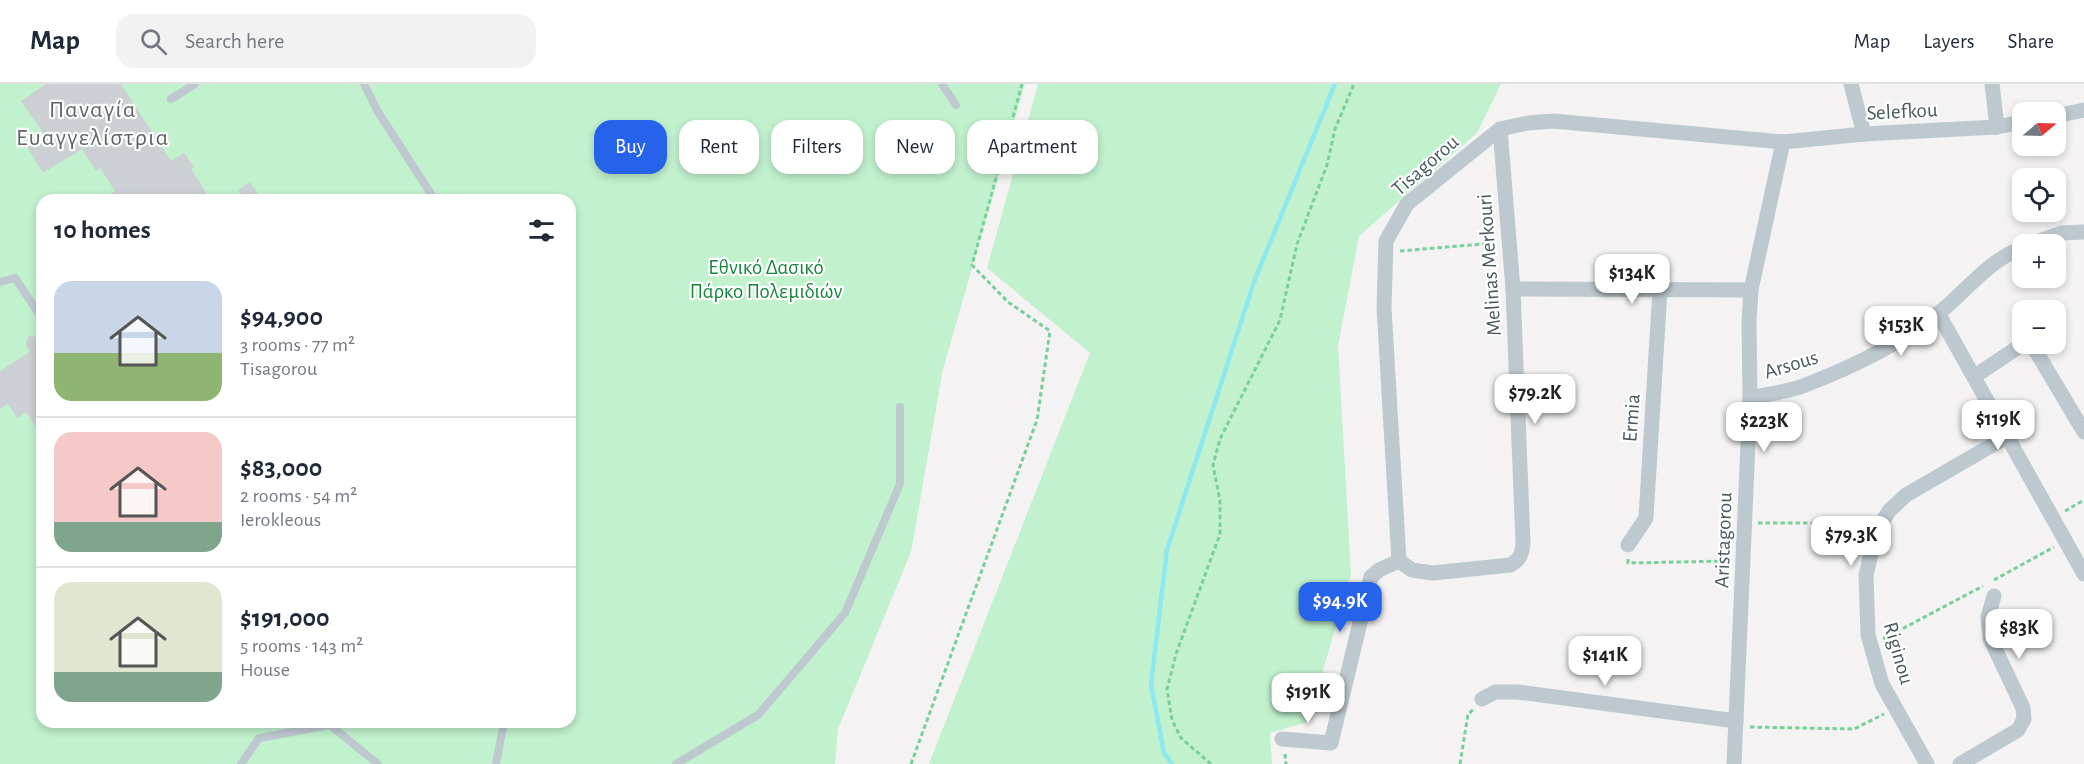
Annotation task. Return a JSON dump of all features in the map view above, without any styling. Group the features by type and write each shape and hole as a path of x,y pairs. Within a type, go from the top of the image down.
{"street":[{"path":"1851,84 1864,134"},
{"path":"1992,84 1997,127"},
{"path":"2066,114 2084,110"},
{"name":"Tisagorou","path":"1399,561 1384,308 1386,241 1407,204 1500,129 1528,123 1553,121 1784,142"},
{"name":"Selefkou","path":"1784,142 1864,134 1997,127 2012,124"},
{"name":"Melinas Merkouri","path":"1399,561 1412,570 1433,573 1510,565 1522,554 1513,289 1500,129"},
{"name":"Aristagorou","path":"1734,764 1750,398 1751,290 1784,142"},
{"path":"2059,234 2084,232"},
{"name":"Arsous","path":"1750,398 1802,387 1872,356 1938,313 1986,268 2012,252"},
{"path":"1513,289 1751,290"},
{"name":"Ermia","path":"1628,545 1646,518 1660,289"},
{"path":"1938,313 2084,574"},
{"path":"1975,376 2012,352"},
{"path":"2038,354 2084,432"},
{"name":"Riginou","path":"1927,764 1882,684 1868,635 1866,575 1875,537 1889,511 1906,495 2008,436"},
{"path":"1282,739 1331,742 1371,577 1379,570 1399,561"},
{"path":"1960,764 2018,730 2024,719 2023,708 1990,638 1988,617 1994,596"},
{"path":"1482,699 1495,692 1518,692 1736,724"}],"lane":[{"path":"171,99 195,84"},
{"path":"364,84 378,112 431,194"},
{"path":"942,84 956,105"},
{"path":"0,282 15,278 36,309"},
{"path":"676,764 758,715 845,612 900,483 900,407"},
{"path":"241,764 259,738 314,728"},
{"path":"334,728 378,764"},
{"path":"496,764 503,728"}],"path":[{"path":"911,764 1037,420 1050,331 1008,302 972,265 1022,84"},
{"path":"1211,764 1181,738 1172,720 1167,689 1176,654 1220,534 1220,501 1213,465 1220,439 1280,320 1297,244 1327,165 1335,129 1354,84"},
{"path":"1386,252 1510,242"},
{"path":"2066,511 2084,500"},
{"path":"1744,522 1826,524 1875,537"},
{"path":"1871,646 2066,541"},
{"path":"1628,545 1628,563 1743,561"},
{"path":"1460,764 1468,714 1482,699"},
{"path":"1736,724 1854,729 1895,708"}],"green space":[{"name":"Εθνικό Δασικό Πάρκο Πολεμιδιών","path":"0,84 1025,84 1015,120 967,120 967,174 999,174 943,369 911,552 838,729 835,764 0,764"},
{"path":"1038,84 1501,84 1477,133 1359,236 1338,346 1351,574 1308,722 1270,733 1272,764 929,764 1090,353 987,268 1013,174 1098,174 1098,120 1028,120"}],"building":[{"path":"46,84 121,84 171,161 184,153 194,167 191,169 207,194 111,194 115,191 100,168 96,171 82,149 43,173 26,145 44,134 21,101"},
{"path":"250,182 258,194 240,194 238,190"},
{"path":"28,336 36,337 36,427 26,412 18,418 8,404 0,409 0,371 30,352 26,345"}],"waterway":[{"path":"1172,764 1164,753 1151,684 1167,550 1254,282 1335,84"}],"district":[{"name":"Παναγία Ευαγγελίστρια","path":"93,123"}]}
